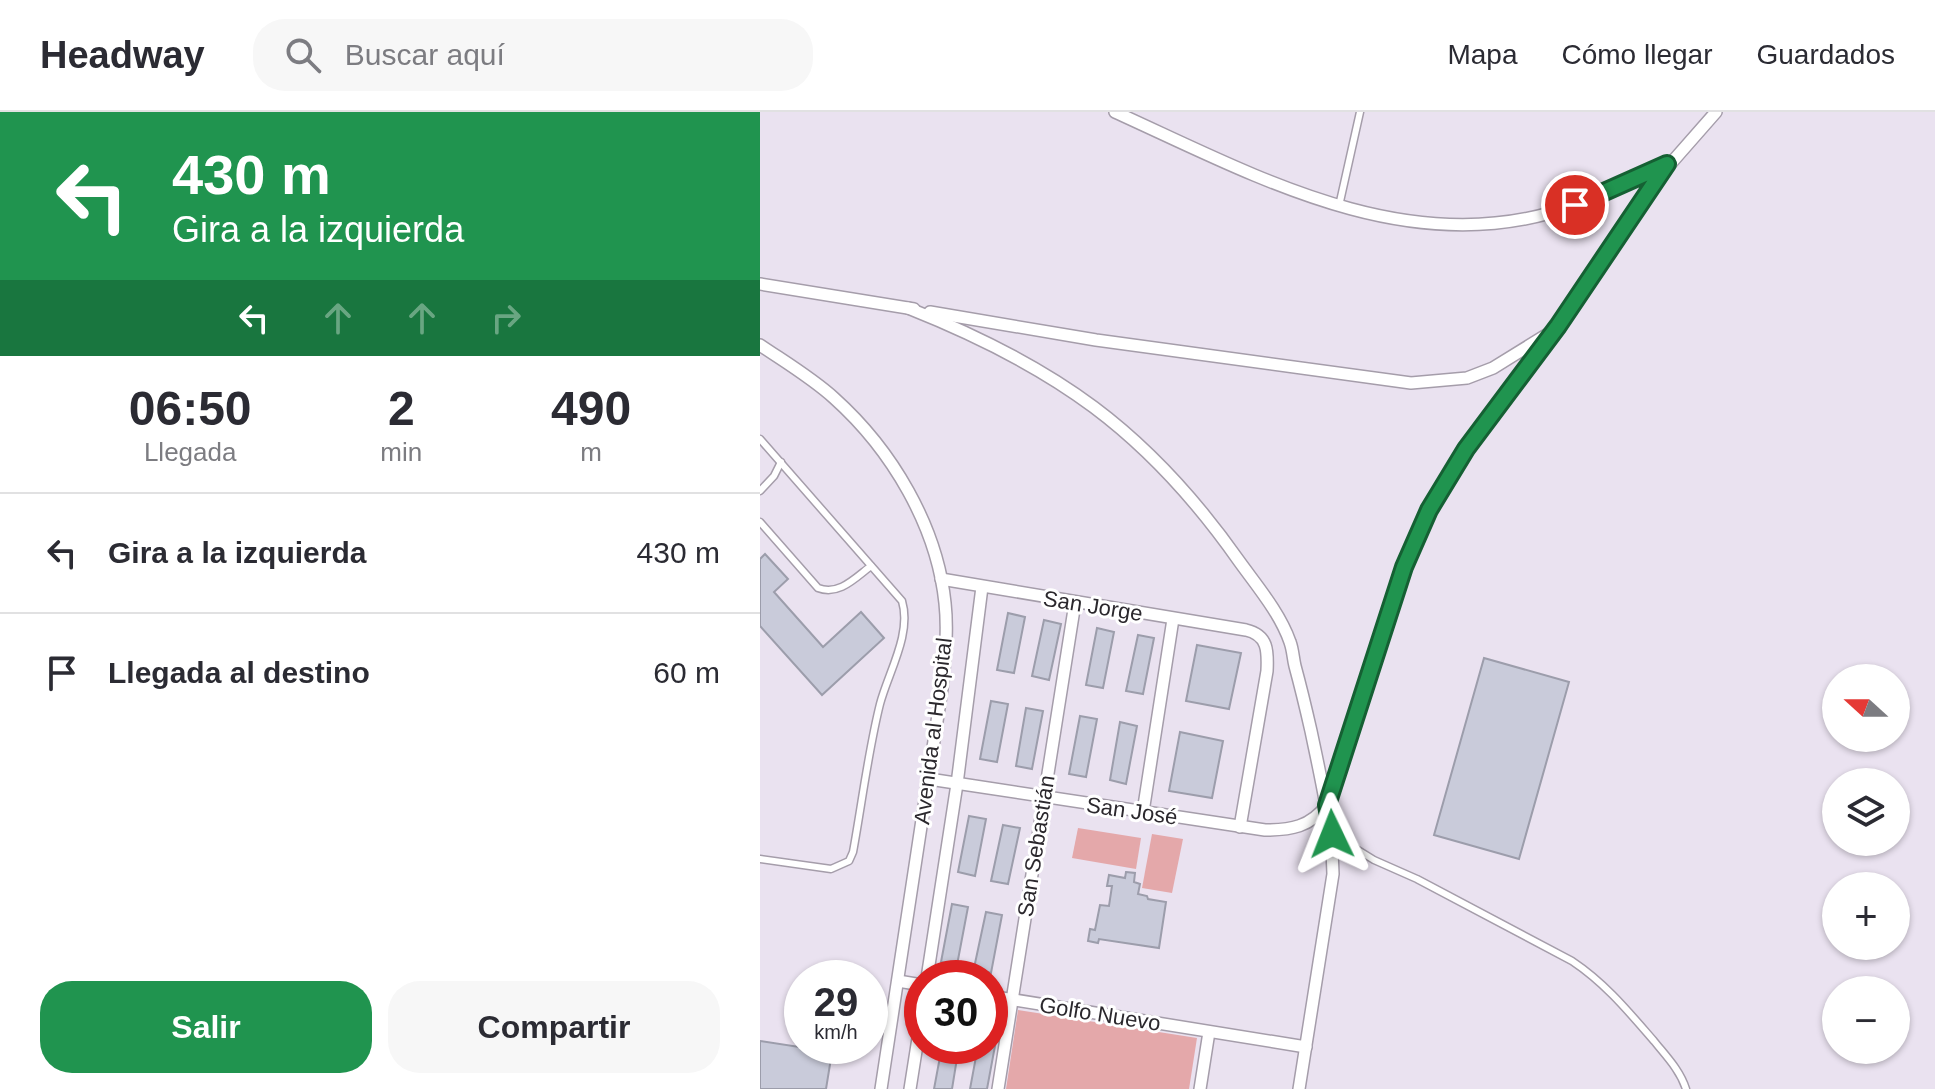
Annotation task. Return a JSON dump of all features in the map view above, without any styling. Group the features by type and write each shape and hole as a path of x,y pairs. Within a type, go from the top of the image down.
{"street":[{"path":"1115,112 1269,180 1339,206 1406,221 1485,225 1527,218 1575,205 1667,164"},
{"path":"1327,805 1404,567 1429,510 1466,449 1558,326 1667,164 1716,112"},
{"path":"760,284 1096,340 1411,383 1467,378 1493,368 1558,326"},
{"path":"908,308 1006,350 1043,371 1136,439 1211,521 1273,609 1290,643 1332,834 1333,874 1299,1089"},
{"name":"Avenida al Hospital","path":"760,345 833,396 866,431 917,507 935,552 941,579 947,624 946,649 881,1089"},
{"name":"San Jorge","path":"941,579 1246,630 1262,637 1268,648 1268,657 1240,827"},
{"path":"930,960 957,784 982,587"},
{"name":"San Sebastián","path":"998,1089 1075,603"},
{"path":"1143,812 1173,619"},
{"name":"San José","path":"929,779 1240,827 1287,830 1303,826 1318,817 1327,805"},
{"path":"898,981 904,982"},
{"name":"Golfo Nuevo","path":"1008,999 1306,1047"},
{"path":"1200,1089 1209,1032"},
{"path":"910,1089 914,1064"}],"lane":[{"path":"1339,206 1360,112"},
{"path":"760,439 902,601 904,626 880,706 852,856 847,863 831,869 760,859"},
{"path":"760,491 774,476 781,462"},
{"path":"760,522 823,591 837,590 871,566"},
{"path":"1332,834 1374,860 1417,879 1572,961 1594,976 1612,991 1676,1068 1686,1089"}],"shaded area":[{"path":"1078,828 1141,838 1136,869 1072,858"},
{"path":"1152,834 1183,839 1172,893 1142,888"},
{"path":"1018,1010 1197,1038 1189,1089 1006,1089"}],"building":[{"path":"765,554 788,579 774,592 823,647 861,612 884,638 822,695 760,626 760,559"},
{"path":"1008,613 1025,617 1014,673 997,670"},
{"path":"1044,620 1061,624 1049,680 1032,676"},
{"path":"1097,628 1114,632 1103,688 1086,685"},
{"path":"1138,635 1154,638 1143,694 1126,691"},
{"path":"1197,645 1241,653 1229,709 1186,701"},
{"path":"1484,658 1569,682 1519,859 1434,835"},
{"path":"991,701 1008,704 997,762 980,759"},
{"path":"1026,708 1043,711 1032,769 1016,766"},
{"path":"1080,716 1097,719 1086,777 1069,774"},
{"path":"1120,722 1137,726 1126,784 1110,780"},
{"path":"1180,732 1223,741 1212,798 1169,791"},
{"path":"969,816 986,819 975,876 958,872"},
{"path":"1003,825 1020,828 1008,884 991,881"},
{"path":"1126,872 1135,873 1134,882 1140,884 1138,894 1166,902 1159,948 1099,939 1098,943 1088,941 1090,929 1095,930 1100,905 1109,906 1112,886 1107,886 1109,875 1125,878"},
{"path":"952,904 968,907 958,960 941,960"},
{"path":"986,912 1002,915 993,960 976,960"},
{"path":"760,1041 784,1045 784,1064 830,1064 826,1089 760,1089"},
{"path":"939,1064 956,1064 952,1089 934,1089"},
{"path":"975,1064 992,1064 987,1089 970,1089"}],"route":[{"path":"1332,834 1327,805 1404,567 1429,510 1466,449 1558,326 1667,164 1575,205"}]}
